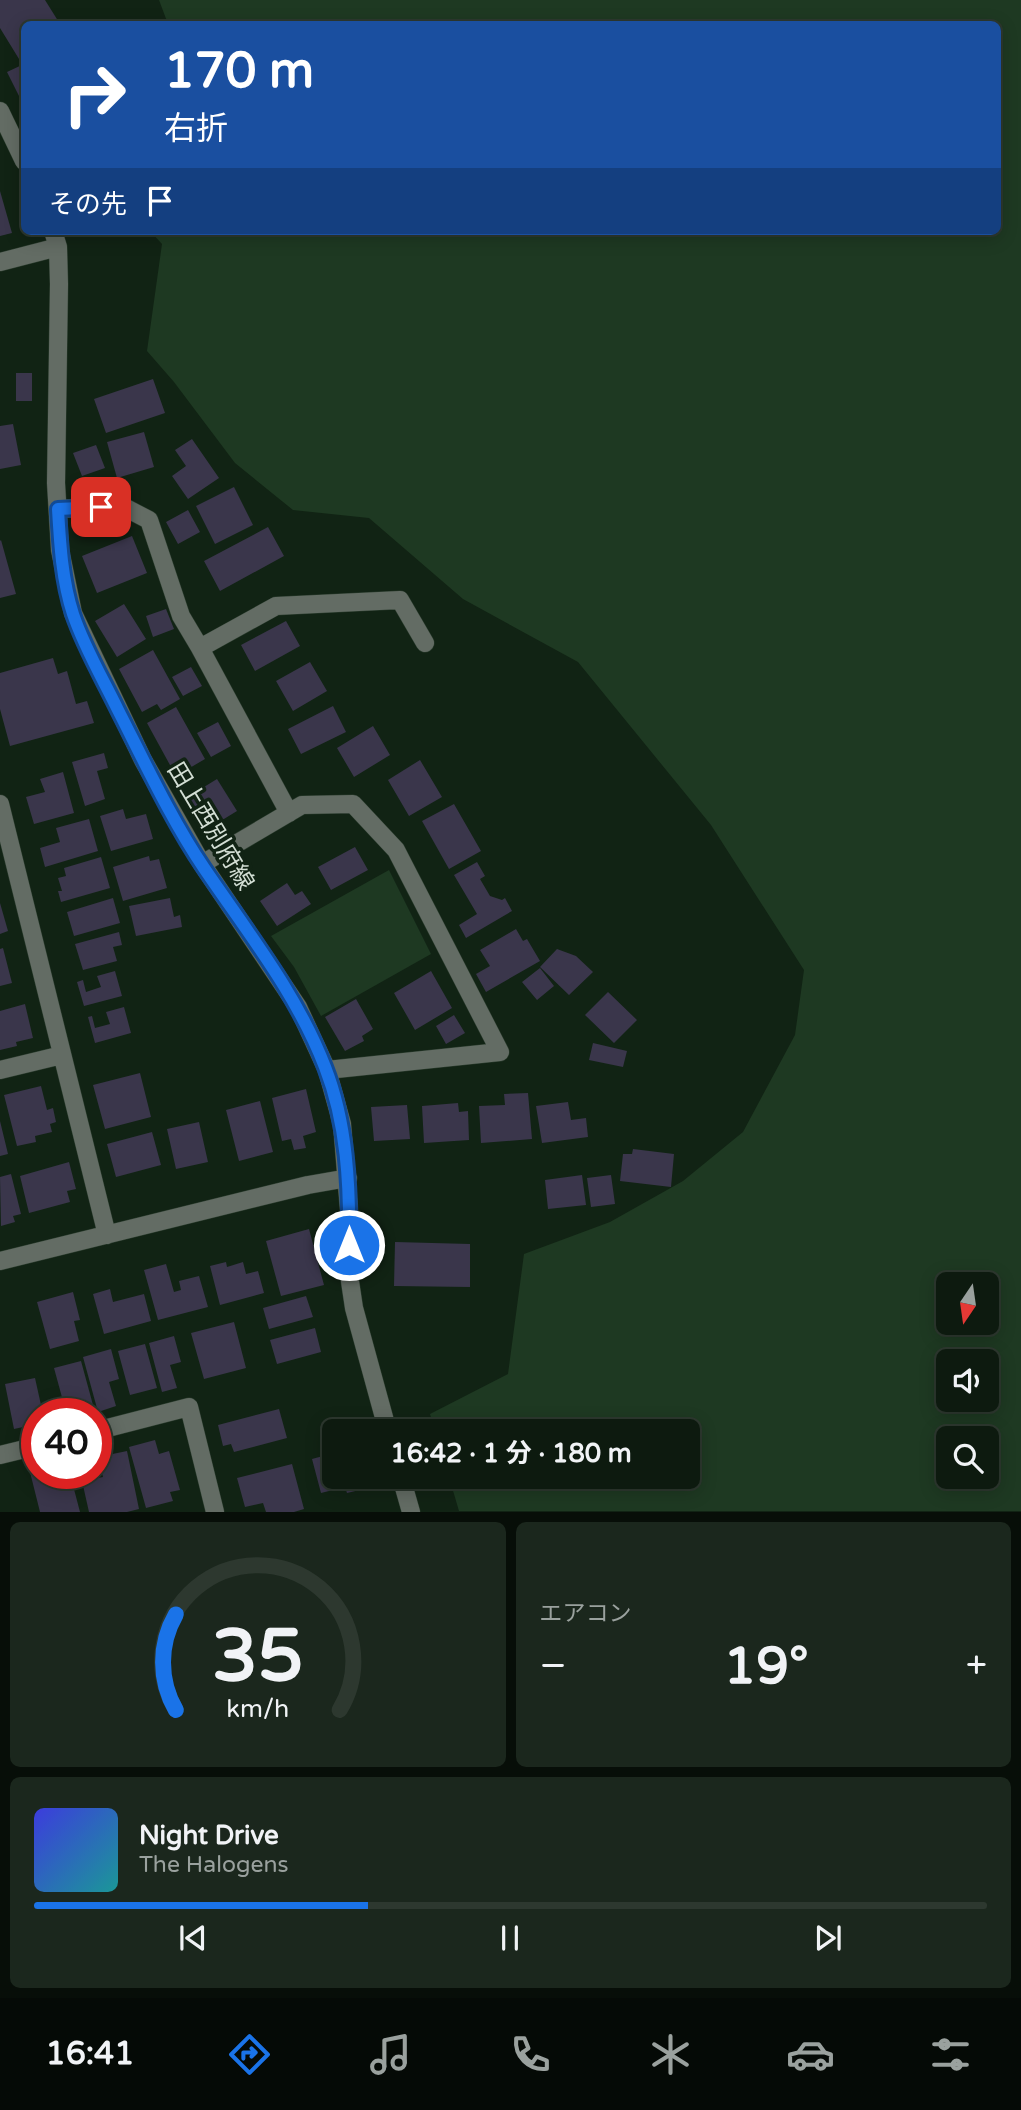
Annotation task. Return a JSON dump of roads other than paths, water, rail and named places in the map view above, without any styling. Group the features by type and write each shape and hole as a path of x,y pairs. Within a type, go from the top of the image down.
{"street":[{"path":"0,111 21,155"},
{"path":"0,262 56,239"},
{"name":"田上西別府線","path":"56,239 58,509 60,550 73,613 143,760 202,864 299,1007 327,1070 342,1124 348,1178 348,1268 354,1308 384,1419"},
{"path":"58,509 122,506 149,520 181,616 289,813"},
{"path":"200,648 276,606 400,600 425,643"},
{"path":"0,804 107,1235"},
{"path":"202,864 302,805 353,804 396,850 500,1052 327,1070"},
{"path":"0,1070 62,1055"},
{"path":"0,1261 308,1185 348,1178"},
{"path":"112,1426 189,1407 215,1511"},
{"path":"0,1455 21,1450"},
{"path":"405,1489 411,1511"}]}
